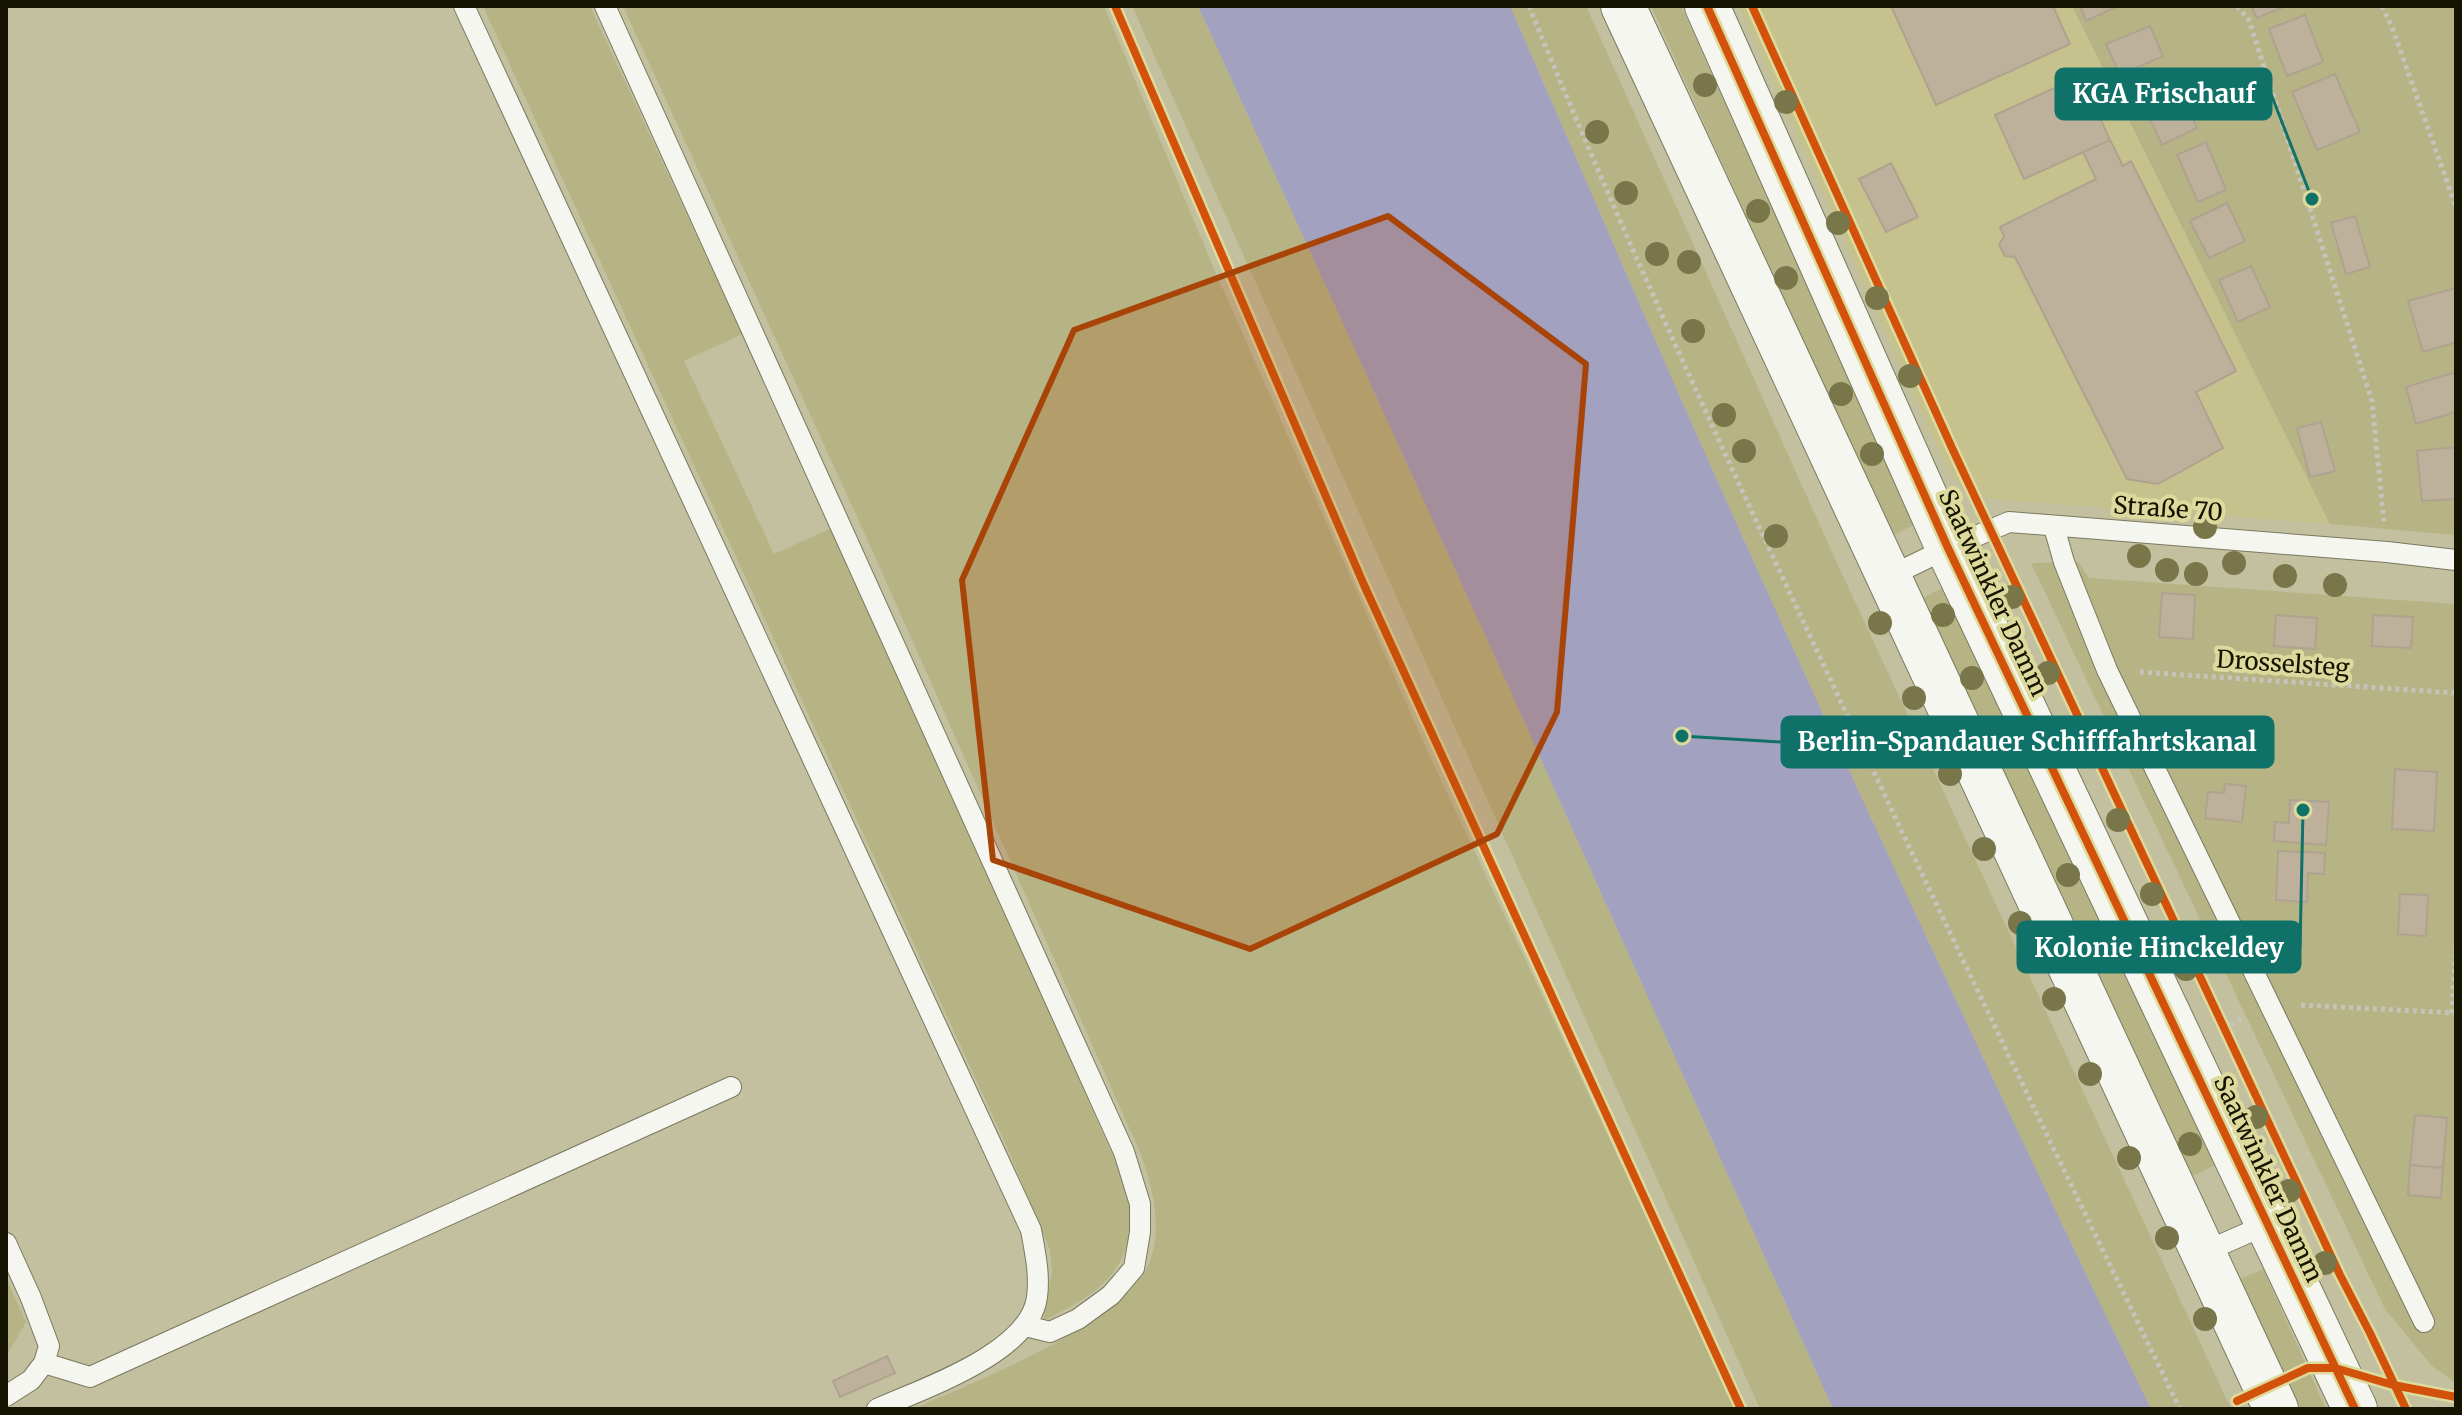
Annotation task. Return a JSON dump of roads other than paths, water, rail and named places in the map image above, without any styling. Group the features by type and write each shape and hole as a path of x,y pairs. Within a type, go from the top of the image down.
{"main road":[{"path":"1623,6 2276,1409"},
{"name":"Saatwinkler Damm","path":"1707,6 1948,548 2355,1409"}],"lane":[{"path":"464,6 1031,1230 1038,1284 1037,1300 1026,1326 987,1358 877,1409"},
{"path":"605,6 1124,1152 1140,1204 1140,1232 1134,1268 1111,1295 1078,1319 1050,1332 1026,1326"},
{"name":"Straße 70","path":"1888,577 2009,522 2456,560"},
{"path":"2054,527 2064,562 2107,670 2424,1322"},
{"path":"44,1363 90,1377 731,1087"},
{"name":"Saatwinkler Damm","path":"2202,1253 2268,1224"},
{"path":"6,1243 49,1346 44,1363 13,1399"}],"water":[{"path":"1198,6 1510,6 1680,397 1795,651 2151,1409 1833,1409"}],"place":[{"name":"KGA Frischauf","path":"2312,199"},
{"name":"Berlin-Spandauer Schifffahrtskanal","path":"1682,736"},
{"name":"Kolonie Hinckeldey","path":"2303,810"}]}
